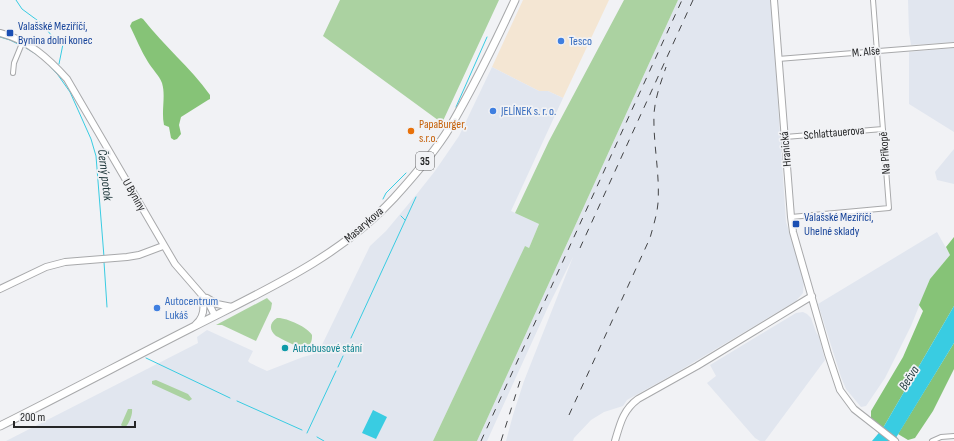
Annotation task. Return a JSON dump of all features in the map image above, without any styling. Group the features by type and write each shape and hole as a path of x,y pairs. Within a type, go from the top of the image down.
{"main road":[{"name":"Masarykova","path":"470,89 510,0"},
{"name":"Masarykova","path":"215,316 268,289 319,260 344,243 367,224 394,198 432,152 449,128 490,54 514,0"},
{"name":"35","path":"0,426 215,316"}],"street":[{"name":"Hranická","path":"774,0 793,232 839,387 851,406 864,418 895,441"},
{"name":"Na Příkopě","path":"791,217 889,208 873,0"},
{"name":"U Byniny","path":"0,33 23,42 51,61 67,79 163,246 179,269 202,295"},
{"path":"12,73 14,63 23,42"},
{"name":"M. Alše","path":"778,59 954,45"},
{"name":"Schlattauerova","path":"785,137 883,129"},
{"path":"0,289 46,267 65,262 139,255 163,246"},
{"path":"202,295 217,304 232,307"},
{"path":"202,295 208,302 215,316"},
{"path":"193,327 202,319 204,304 202,295"},
{"path":"615,441 624,413 638,399 697,366 812,296"},
{"path":"932,441 954,436"}],"shaded area":[{"path":"523,0 609,0 563,98 548,91 539,91 492,67"},
{"path":"678,0 771,0 786,222 804,280 803,293 796,301 679,371 627,400 623,406 604,412 591,420 573,441 506,441 524,381 573,257 548,307 487,441 477,441"},
{"path":"908,0 954,0 954,42 911,45"},
{"path":"954,48 954,132 909,104 909,52"},
{"path":"492,67 539,91 548,91 563,98 511,211 539,224 529,248 525,247 433,441 6,441 198,343 197,337 207,330 253,351 248,361 267,371 314,354 320,349 370,246 386,231 416,195 435,171 459,136"},
{"path":"954,149 954,184 937,180 935,172"},
{"path":"937,232 950,255 930,279 911,326 885,378 866,406 861,407 846,389 818,304"},
{"path":"803,312 811,318 819,337 825,360 765,441 760,441 755,438 707,383 716,376 710,365 796,313"}],"green space":[{"path":"340,0 499,0 442,123 323,36"},
{"path":"624,0 678,0 477,441 433,441 525,246 529,248 539,224 515,213 549,141"},
{"path":"141,18 194,75 210,95 210,99 181,117 179,125 181,134 174,140 171,138 169,127 164,125 164,93 162,83 145,58 130,26 132,22"},
{"path":"954,237 954,306 883,428 871,419 871,411 903,357 923,311 919,305 930,279 950,255 946,247"},
{"path":"267,298 272,303 271,309 256,341 222,325 216,325"},
{"path":"277,318 291,321 310,332 312,335 311,342 308,346 298,346 276,336 271,329 271,324"},
{"path":"954,343 954,369 933,411 915,438 908,440 898,434"},
{"path":"156,380 188,394 192,399 189,401 152,384 152,381"},
{"path":"128,409 132,409 132,414 129,423 124,428 121,425"}],"water":[{"path":"954,306 954,343 894,441 872,441 883,428"},
{"path":"373,410 387,417 376,439 362,433"}],"waterway":[{"path":"16,0 22,9 41,23 52,36 62,41 63,44 59,64"},
{"name":"Černý potok","path":"0,37 20,45"},
{"path":"456,107 487,37"},
{"name":"Černý potok","path":"23,46 36,54"},
{"name":"Černý potok","path":"49,65 70,92 91,139 96,156 104,257"},
{"path":"383,199 386,193 406,173"},
{"path":"351,338 416,197"},
{"path":"401,216 405,220"},
{"name":"Černý potok","path":"104,262 107,307"},
{"path":"338,367 343,356"},
{"name":"Černý potok","path":"146,358 230,398"},
{"path":"307,433 336,371"},
{"name":"Černý potok","path":"237,401 302,430"},
{"name":"Černý potok","path":"317,437 324,441"}],"railway":[{"path":"481,441 682,0"},
{"path":"580,248 693,0"},
{"path":"569,415 650,238 654,225 658,192 654,114 660,84 666,67"},
{"path":"501,441 520,381"}],"place":[{"name":"Valašské Meziříčí, Bynina dolní konec","path":"10,33"},
{"name":"Tesco","path":"561,41"},
{"name":"JELÍNEK s. r. o.","path":"493,111"},
{"name":"PapaBurger, s.r.o.","path":"411,131"},
{"name":"Valašské Meziříčí, Uhelné sklady","path":"796,224"},
{"name":"Autocentrum Lukáš","path":"157,308"},
{"name":"Autobusové stání","path":"285,348"}],"water label":[{"name":"Bečva","path":"909,378"}]}
